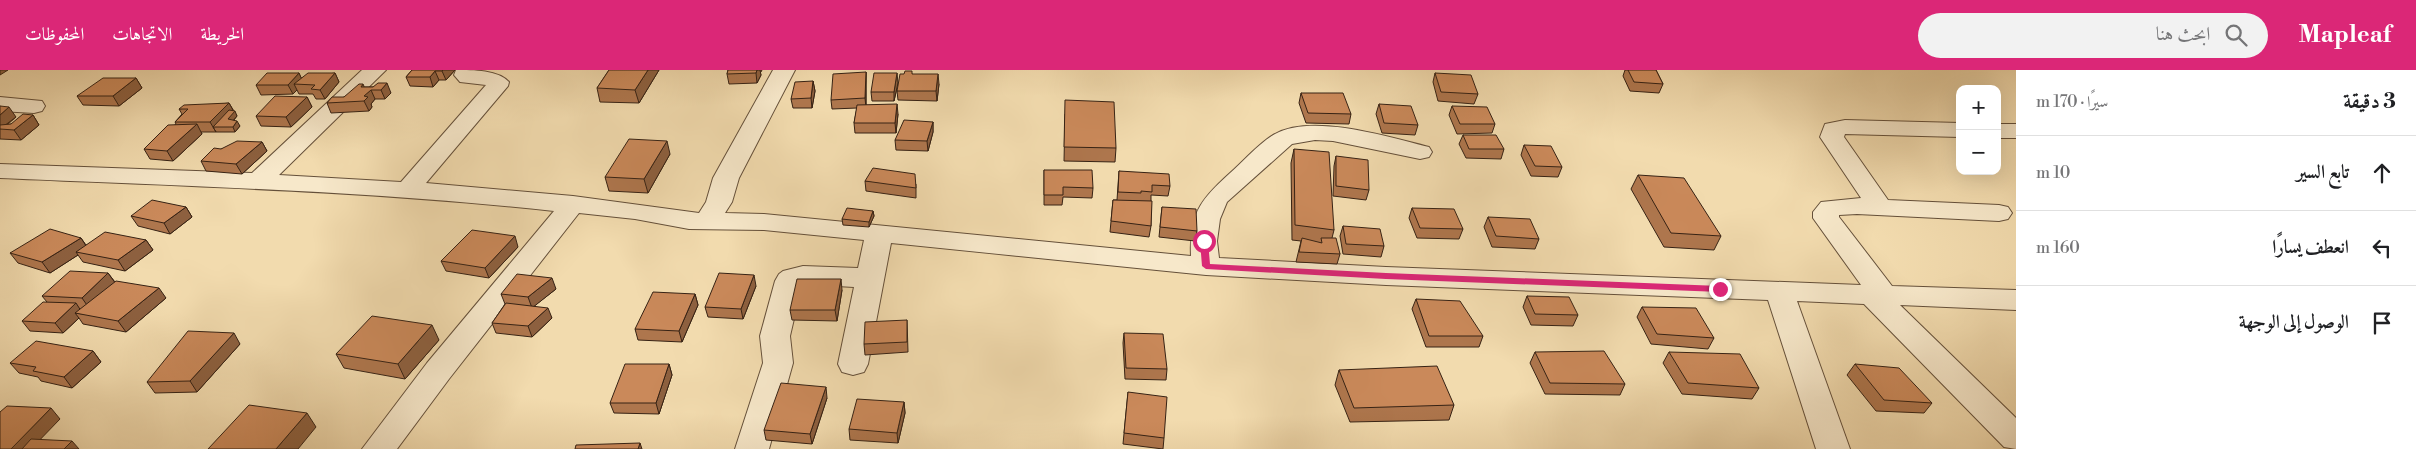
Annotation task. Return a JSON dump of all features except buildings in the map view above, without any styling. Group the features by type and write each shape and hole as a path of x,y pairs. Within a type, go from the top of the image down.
{"street":[{"path":"258,180 374,70"},
{"path":"408,189 497,86 498,82 494,78 468,77 465,75 467,70"},
{"path":"702,216 726,178 784,70"},
{"path":"0,104 34,106"},
{"path":"1880,207 1832,137 1833,129 1844,127 1956,130"},
{"path":"2001,131 2016,131"},
{"path":"1206,266 1204,241 1206,219 1216,199 1284,139 1296,134 1324,134 1420,152"},
{"path":"0,192 11,172 258,180 408,189 1206,266 1386,276 2016,300"},
{"path":"379,449 438,371 573,204"},
{"path":"1999,213 1880,207 1835,207 1826,212 1826,218 1877,294 2016,438"},
{"path":"853,364 868,278 879,233"},
{"path":"753,449 778,363 775,336 789,281 793,277 803,274 868,278"},
{"path":"1779,290 1833,449"}],"route":[{"path":"1204,241 1206,266 1386,276 1720,289"}]}
